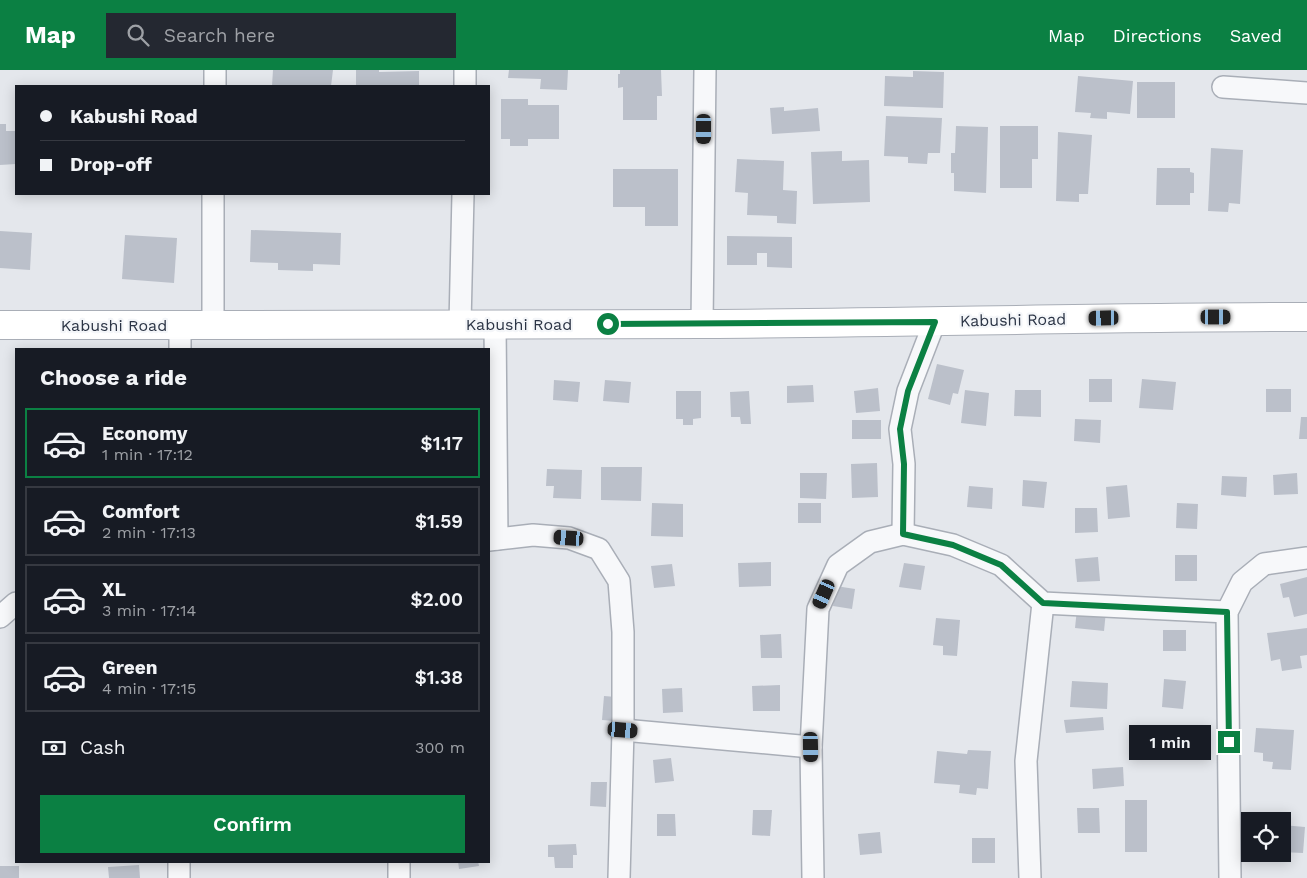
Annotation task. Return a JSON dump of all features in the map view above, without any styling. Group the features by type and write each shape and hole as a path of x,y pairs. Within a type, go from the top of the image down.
{"main road":[{"name":"Kabushi Road","path":"0,325 180,337 213,326 702,324 1307,317"}],"street":[{"path":"215,70 215,85"},
{"path":"465,70 465,85"},
{"path":"702,324 705,70"},
{"path":"1223,87 1307,93 1307,79"},
{"path":"213,195 213,326"},
{"path":"460,324 463,195"},
{"path":"903,534 904,464 900,429 908,391 935,322"},
{"path":"495,324 493,539 534,535 569,538 599,549 619,581 623,632 623,730 619,878"},
{"path":"814,878 811,747 818,609 838,565 870,542 903,534 953,545 1001,565 1043,603 1227,612"},
{"path":"1230,878 1227,612 1242,582 1264,564 1307,558"},
{"path":"1030,878 1026,761 1043,603"},
{"path":"0,617 15,604"},
{"path":"623,730 811,747"},
{"path":"179,863 179,878"},
{"path":"398,863 398,878"}],"building":[{"path":"273,70 333,70 331,85 272,85"},
{"path":"356,70 379,70 379,72 419,71 419,85 356,85"},
{"path":"509,70 568,70 567,90 540,89 541,79 508,78"},
{"path":"620,70 661,70 662,96 657,96 657,120 623,120 623,87 618,88 618,74 620,74"},
{"path":"913,71 944,72 943,108 884,106 885,76 913,77"},
{"path":"1078,76 1133,81 1130,114 1107,112 1107,119 1090,118 1091,113 1075,112"},
{"path":"1137,82 1175,82 1175,118 1137,118"},
{"path":"501,99 528,99 528,105 559,105 559,139 528,139 528,146 510,146 510,139 501,139"},
{"path":"784,107 784,111 818,108 820,131 772,134 770,108"},
{"path":"886,116 942,118 940,153 928,153 927,164 908,163 908,157 884,156"},
{"path":"0,124 6,124 6,131 15,131 15,164 0,165"},
{"path":"956,126 988,127 986,193 954,191 954,173 951,173 951,153 955,153"},
{"path":"1000,126 1038,126 1038,159 1032,159 1032,188 1000,188"},
{"path":"1058,132 1092,135 1088,194 1079,194 1079,202 1056,201"},
{"path":"1211,148 1243,150 1240,204 1229,203 1228,212 1208,211"},
{"path":"842,151 842,161 869,160 870,202 813,204 811,152"},
{"path":"737,159 784,161 783,190 797,191 796,224 777,223 777,216 747,215 748,193 735,192"},
{"path":"1157,168 1190,168 1190,172 1194,173 1194,193 1190,193 1190,205 1156,205"},
{"path":"613,169 678,169 678,226 645,226 645,207 613,207"},
{"path":"251,230 341,233 340,265 313,264 313,271 278,270 278,263 250,262"},
{"path":"0,231 32,233 30,270 0,268"},
{"path":"125,235 177,238 174,283 122,279"},
{"path":"727,236 792,237 792,268 767,267 767,253 757,253 757,265 727,265"},
{"path":"937,364 964,370 958,394 953,393 950,405 928,399"},
{"path":"1089,379 1112,379 1112,402 1089,402"},
{"path":"1142,379 1176,382 1173,410 1139,408"},
{"path":"554,380 580,382 578,402 553,400"},
{"path":"605,380 631,382 629,403 603,401"},
{"path":"813,385 814,402 787,403 787,386"},
{"path":"878,388 880,411 856,413 854,391"},
{"path":"1266,389 1291,389 1291,412 1266,412"},
{"path":"965,390 989,393 986,426 961,423"},
{"path":"1015,390 1041,390 1041,417 1014,416"},
{"path":"676,391 701,391 701,418 693,419 693,425 683,425 683,419 676,419"},
{"path":"749,391 751,424 741,424 740,417 731,417 730,392"},
{"path":"1301,417 1307,417 1307,439 1299,439"},
{"path":"1075,419 1101,420 1100,443 1074,441"},
{"path":"852,420 881,420 881,439 852,439"},
{"path":"877,463 878,497 852,498 851,464"},
{"path":"601,467 642,467 641,501 601,500"},
{"path":"547,469 582,470 581,499 553,498 554,486 546,486"},
{"path":"800,473 827,473 826,499 800,498"},
{"path":"1297,473 1298,494 1274,495 1273,475"},
{"path":"1222,476 1247,477 1246,497 1221,495"},
{"path":"1023,480 1047,482 1044,508 1022,506"},
{"path":"1127,485 1130,517 1108,519 1106,487"},
{"path":"969,486 993,488 992,509 967,507"},
{"path":"652,503 683,504 683,537 651,536"},
{"path":"798,503 821,503 821,523 798,523"},
{"path":"1177,503 1198,504 1197,529 1176,528"},
{"path":"1075,508 1097,508 1098,532 1075,533"},
{"path":"1175,555 1197,555 1197,581 1175,581"},
{"path":"1098,557 1100,581 1077,582 1075,559"},
{"path":"771,562 771,586 739,587 738,563"},
{"path":"904,563 925,566 921,590 899,587"},
{"path":"672,564 675,586 654,588 651,566"},
{"path":"1307,577 1307,614 1294,617 1289,597 1283,598 1280,584"},
{"path":"836,586 855,589 852,609 833,606"},
{"path":"1077,609 1106,611 1104,631 1075,628"},
{"path":"936,618 960,620 957,656 943,655 943,646 933,645"},
{"path":"1307,628 1307,655 1300,656 1302,668 1282,671 1280,659 1271,661 1267,633"},
{"path":"1163,630 1186,630 1186,651 1163,651"},
{"path":"781,634 782,658 761,658 760,635"},
{"path":"1164,679 1186,681 1183,709 1162,707"},
{"path":"1072,681 1108,683 1107,709 1070,707"},
{"path":"780,685 780,711 753,711 752,686"},
{"path":"682,688 683,712 663,713 662,689"},
{"path":"604,696 616,697 614,721 602,720"},
{"path":"1103,717 1104,730 1066,733 1064,720"},
{"path":"1256,728 1294,730 1291,770 1272,769 1273,762 1263,761 1263,753 1254,752"},
{"path":"968,750 991,751 988,789 977,788 976,795 959,793 960,785 934,783 937,751 967,754"},
{"path":"671,758 674,781 655,783 653,760"},
{"path":"1123,767 1124,786 1093,789 1092,769"},
{"path":"591,782 607,782 606,807 590,806"},
{"path":"1125,800 1147,800 1147,852 1125,852"},
{"path":"1077,808 1099,808 1100,833 1078,833"},
{"path":"753,810 772,810 770,836 752,835"},
{"path":"657,814 675,814 676,836 657,836"},
{"path":"1291,826 1305,827 1303,853 1291,852"},
{"path":"880,832 882,853 860,855 858,834"},
{"path":"972,838 995,838 995,863 972,863"},
{"path":"576,844 577,855 573,855 573,868 555,868 554,857 548,857 548,845"},
{"path":"458,863 478,863 479,866 459,869"},
{"path":"139,865 140,878 109,878 108,867"},
{"path":"0,866 19,866 19,878 0,878"}],"route":[{"path":"608,324 935,322 908,391 900,429 904,464 903,534 953,545 1001,565 1043,603 1227,612 1229,742"}]}
